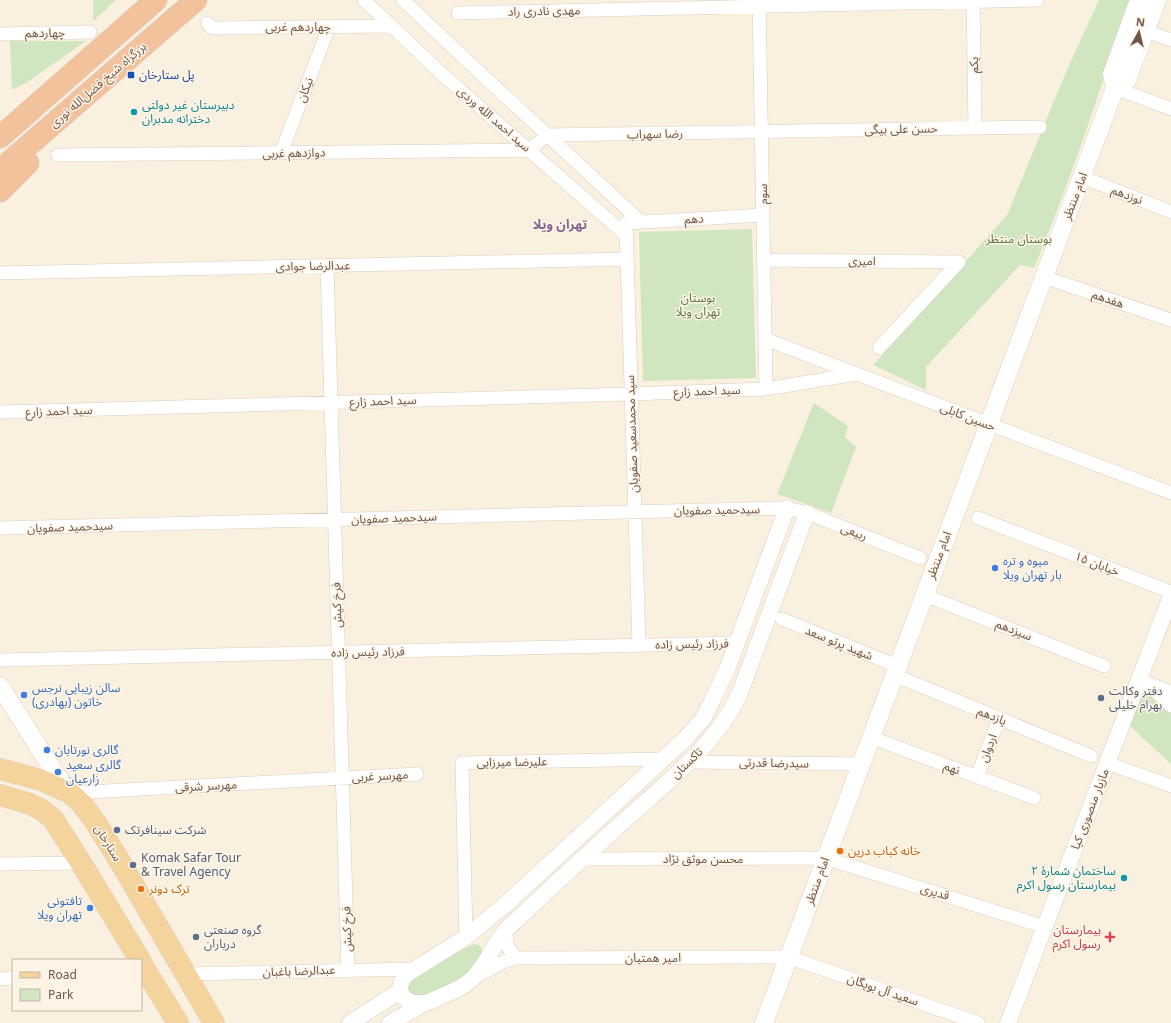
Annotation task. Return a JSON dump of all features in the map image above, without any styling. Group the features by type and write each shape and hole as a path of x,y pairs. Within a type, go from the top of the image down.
{"highway":[{"name":"بزرگراه شیخ فضل‌الله نوری","path":"0,137 156,0"},
{"name":"بزرگراه شیخ فضل‌الله نوری","path":"0,170 196,0"},
{"path":"0,127 48,94"},
{"path":"0,191 33,158 76,105"}],"main road":[{"name":"امام منتظر","path":"1116,88 1112,74 1139,0"},
{"name":"امام منتظر","path":"764,1023 870,737 1116,88 1127,80 1157,0"},
{"path":"0,686 55,773 70,793"},
{"name":"ستارخان","path":"0,769 41,780 70,793 82,804 96,823 122,865 214,1023"},
{"path":"0,795 30,804 42,810 53,819 82,863 136,959"},
{"path":"142,969 178,1023"}],"street":[{"name":"سید احمد الله وردی","path":"403,0 641,222"},
{"name":"مهدی نادری راد","path":"458,13 759,3 973,2 1037,0"},
{"name":"سید احمد الله وردی","path":"372,2 391,26 444,76 529,150 626,229"},
{"name":"یکم","path":"973,2 975,128"},
{"name":"سوم","path":"759,3 766,389"},
{"name":"چهاردهم غربی","path":"208,23 213,28 391,26"},
{"name":"نیکان","path":"281,153 330,27"},
{"path":"1146,31 1171,40"},
{"name":"چهاردهم","path":"0,34 90,32"},
{"path":"1116,88 1171,109"},
{"name":"حسن علی بیگی","path":"762,132 1040,127"},
{"name":"رضا سهراب","path":"548,135 762,132"},
{"path":"529,150 548,135"},
{"name":"دوازدهم غربی","path":"58,155 529,150"},
{"name":"نوزدهم","path":"1082,177 1171,212"},
{"name":"دهم","path":"626,229 641,222 763,215"},
{"name":"سید محمدسعید صفویان","path":"626,229 639,645"},
{"name":"عبدالرضا جوادی","path":"0,273 627,259"},
{"name":"امیری","path":"764,260 959,262 879,348"},
{"name":"فرخ کیش","path":"327,266 348,969"},
{"name":"هفدهم","path":"1044,277 1171,320"},
{"name":"حسین کابلی","path":"765,340 1171,493"},
{"name":"سید احمد زارع","path":"0,412 766,389 856,374"},
{"name":"سیدحمید صفویان","path":"0,528 787,508"},
{"name":"ربیعی","path":"787,508 807,513 920,558"},
{"name":"تاکستان","path":"400,991 399,986 402,979 414,969 466,937 505,905 685,739 703,719 714,699 728,667 787,508"},
{"name":"تاکستان","path":"425,1004 457,989 474,977 506,930 580,860 688,762 731,713 807,513"},
{"name":"خیابان ۱۵","path":"978,518 1171,592"},
{"name":"سیزدهم","path":"924,595 1104,666"},
{"name":"مازیار منصوری کیا","path":"1008,1023 1107,763 1141,681 1171,596"},
{"name":"شهید پرتو سعد","path":"782,619 895,671"},
{"path":"736,643 756,650"},
{"name":"فرزاد رئیس زاده","path":"0,660 736,643"},
{"name":"یازدهم","path":"895,671 999,718 1091,756"},
{"path":"1141,681 1171,692"},
{"path":"1141,681 1171,706"},
{"name":"اردوان","path":"977,777 999,718"},
{"name":"نهم","path":"870,737 1034,798"},
{"name":"علیرضا میرزایی","path":"466,937 462,763 663,759"},
{"name":"سیدرضا قدرتی","path":"688,762 860,764"},
{"path":"1107,763 1171,786"},
{"name":"مهرسر غربی","path":"343,778 417,774"},
{"name":"مهرسر شرقی","path":"70,793 343,778"},
{"name":"محسن موثق نژاد","path":"580,860 825,858"},
{"name":"قدیری","path":"825,858 1045,927"},
{"path":"0,864 82,863"},
{"path":"543,869 556,883"},
{"path":"506,930 506,944 512,954 517,958"},
{"name":"امیر همتیان","path":"474,977 503,962 517,958 788,957"},
{"name":"سعید آل بویگان","path":"788,957 978,1023"},
{"name":"عبدالرضا باغبان","path":"185,974 348,969 414,969"},
{"path":"0,979 12,978"},
{"path":"350,1023 400,991 408,1001 412,1003 425,1004"},
{"path":"390,1023 425,1004"}],"green space":[{"path":"93,0 116,0 93,21"},
{"name":"بوستان منتظر","path":"1099,0 1130,0 1073,168 1034,268 1020,265 926,367 926,390 873,365 1007,215 1066,72"},
{"path":"10,41 86,41 29,81 12,90"},
{"name":"بوستان تهران ویلا","path":"752,229 756,378 643,381 639,232"},
{"path":"814,403 848,426 845,437 856,447 831,513 777,494"},
{"path":"1144,687 1171,712 1171,764 1128,724"},
{"path":"474,944 480,946 482,949 482,954 472,970 462,979 441,990 427,994 411,995 406,989 407,982 425,969"}],"place":[{"name":"پل ستارخان","path":"131,75"},
{"name":"دبیرستان غیر دولتی دخترانه مدبران","path":"134,112"},
{"name":"میوه و تره بار تهران ویلا","path":"995,568"},
{"name":"سالن زیبایی نرجس خاتون (بهادری)","path":"24,695"},
{"name":"دفتر وکالت بهرام خلیلی","path":"1101,698"},
{"name":"گالری نورتابان","path":"47,750"},
{"name":"گالری سعید زارعیان","path":"58,772"},
{"name":"شرکت سینافرتک","path":"117,830"},
{"name":"خانه کباب درین","path":"840,851"},
{"name":"Komak Safar Tour & Travel Agency","path":"133,865"},
{"name":"ساختمان شمارهٔ ۲ بیمارستان رسول اکرم","path":"1124,878"},
{"name":"ترک دونر","path":"141,889"},
{"name":"تافتونی تهران ویلا","path":"90,908"},
{"name":"گروه صنعتی درباران","path":"196,937"},
{"name":"بیمارستان رسول اکرم","path":"1110,937"}],"district":[{"name":"تهران ویلا","path":"560,224"}]}
